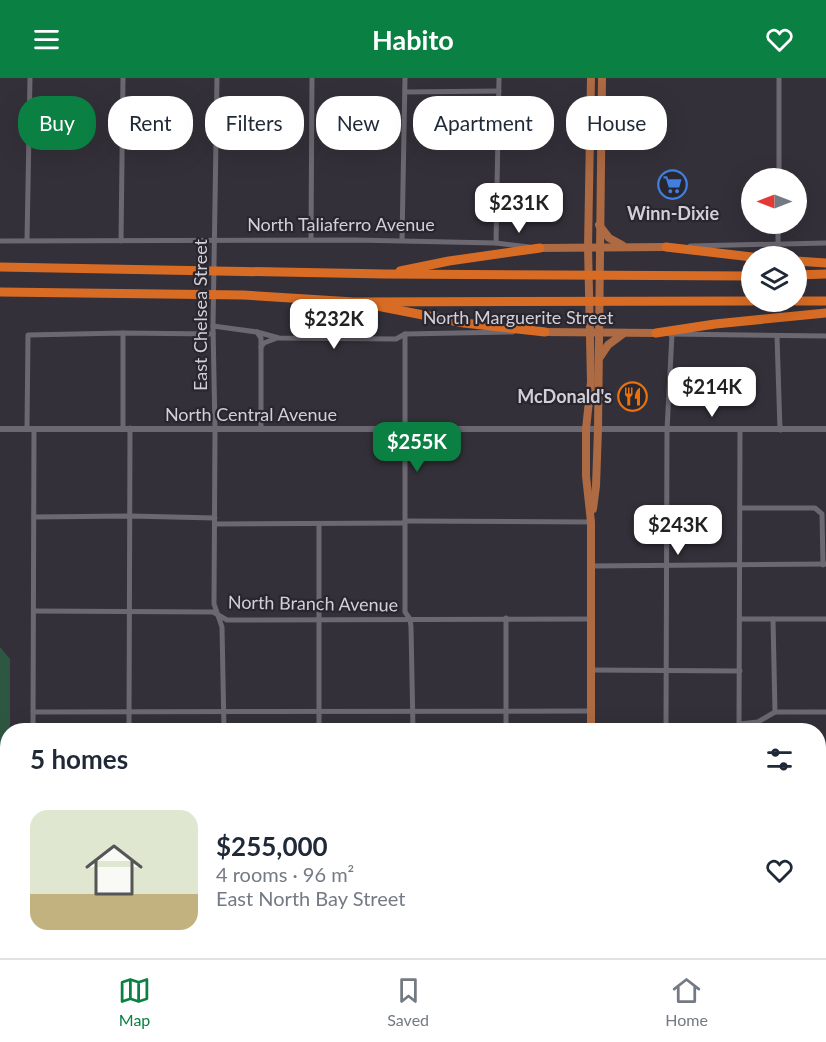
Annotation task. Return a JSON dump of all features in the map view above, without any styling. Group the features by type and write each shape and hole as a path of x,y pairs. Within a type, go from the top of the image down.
{"highway":[{"path":"666,247 741,256"},
{"path":"385,274 431,264 540,248"},
{"path":"807,262 826,263"},
{"path":"0,267 385,274 741,276"},
{"path":"807,274 826,274"},
{"path":"0,292 243,295 354,302 741,301"},
{"path":"807,301 826,301"},
{"path":"354,302 464,322 545,332"},
{"path":"656,333 715,324 826,313"}],"main road":[{"path":"591,78 588,248 599,360 597,486 591,522"},
{"path":"591,723 591,522 586,476 586,429 595,332 599,247 602,78"},
{"path":"599,225 609,238 626,247"},
{"name":"North Taliaferro Avenue","path":"540,248 666,247"},
{"name":"North Marguerite Street","path":"545,332 656,333"},
{"path":"599,360 608,345 624,333"}],"street":[{"path":"27,240 30,78"},
{"path":"121,241 123,78"},
{"name":"East Chelsea Street","path":"217,78 213,326 216,429 214,604 222,627 224,723"},
{"path":"311,239 312,78"},
{"path":"402,240 405,78"},
{"path":"496,243 499,78"},
{"path":"779,78 779,168"},
{"path":"405,92 499,91"},
{"path":"778,234 778,243"},
{"name":"North Taliaferro Avenue","path":"0,241 402,240 496,243 540,248"},
{"name":"North Taliaferro Avenue","path":"666,247 826,243"},
{"name":"North Marguerite Street","path":"213,326 258,332 279,338 396,339 405,334 545,332"},
{"path":"258,332 261,338 261,429"},
{"path":"123,333 130,516 129,723"},
{"name":"North Marguerite Street","path":"656,333 826,336"},
{"path":"33,723 34,517 28,335 213,334"},
{"path":"405,334 405,612 410,619 413,723"},
{"path":"666,723 667,430 672,334"},
{"path":"777,336 780,430"},
{"path":"261,347 271,338 279,338"},
{"name":"North Central Avenue","path":"0,429 826,429"},
{"path":"740,430 739,723 758,722 775,712 826,712"},
{"path":"591,566 825,564 820,510 815,508 740,508"},
{"path":"34,517 130,516 319,524 591,522"},
{"path":"319,524 319,723"},
{"name":"North Branch Avenue","path":"34,611 213,612 227,620 591,619"},
{"path":"506,618 506,723"},
{"path":"740,619 826,619"},
{"path":"774,619 775,712"},
{"path":"591,670 740,671"},
{"path":"33,712 591,711"}],"green space":[{"path":"0,647 10,659 10,723 0,723"}],"place":[{"name":"Winn-Dixie","path":"673,184"},
{"name":"McDonald's","path":"633,396"}]}
